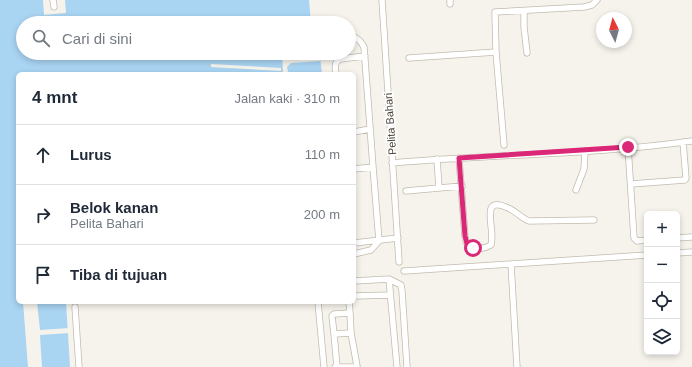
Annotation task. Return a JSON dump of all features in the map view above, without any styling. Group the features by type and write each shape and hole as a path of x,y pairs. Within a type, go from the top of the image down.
{"lane":[{"path":"53,0 54,7"},
{"name":"Pelita Bahari","path":"382,0 392,163 628,147 692,141"},
{"path":"504,145 494,12 584,7 592,5 597,0"},
{"path":"524,10 524,28 527,53"},
{"path":"356,38 362,43 365,56 379,241 371,250 356,254"},
{"path":"409,58 496,52"},
{"path":"356,57 365,56"},
{"path":"336,72 335,67 337,60"},
{"path":"356,132 370,129"},
{"path":"631,184 685,180 683,142"},
{"path":"628,147 634,238 638,241 644,240"},
{"path":"576,190 584,170 585,150"},
{"path":"459,158 465,236 467,244 473,248 482,248 492,245 490,210 493,204 512,209 524,219 529,221 594,220"},
{"path":"436,159 439,188"},
{"path":"392,163 399,262"},
{"path":"356,169 373,167"},
{"path":"406,191 462,186"},
{"path":"680,238 692,237"},
{"path":"356,243 398,238"},
{"path":"680,253 692,252"},
{"path":"404,271 644,255"},
{"path":"511,264 517,367"},
{"path":"356,281 389,279 398,282 400,285 402,291 407,367"},
{"path":"389,279 397,367"},
{"path":"356,296 390,295"},
{"path":"318,304 324,367"},
{"path":"349,304 357,367 336,367 332,315 350,313"},
{"path":"75,307 79,367"},
{"path":"334,334 352,333"},
{"path":"395,342 405,341"}],"water":[{"path":"0,0 309,0 310,16 16,16 16,60 320,60 322,72 16,72 16,304 66,304 70,367 0,367"}],"pier":[{"path":"43,0 65,0 66,13 44,15"},
{"path":"282,60 320,60 291,63 287,67 288,72 283,72"},
{"path":"211,64 281,68 281,71 211,67"},
{"path":"23,304 37,304 40,330 69,328 70,333 40,335 42,367 28,367"}],"route":[{"path":"473,248 467,244 465,236 459,158 628,147"}]}
